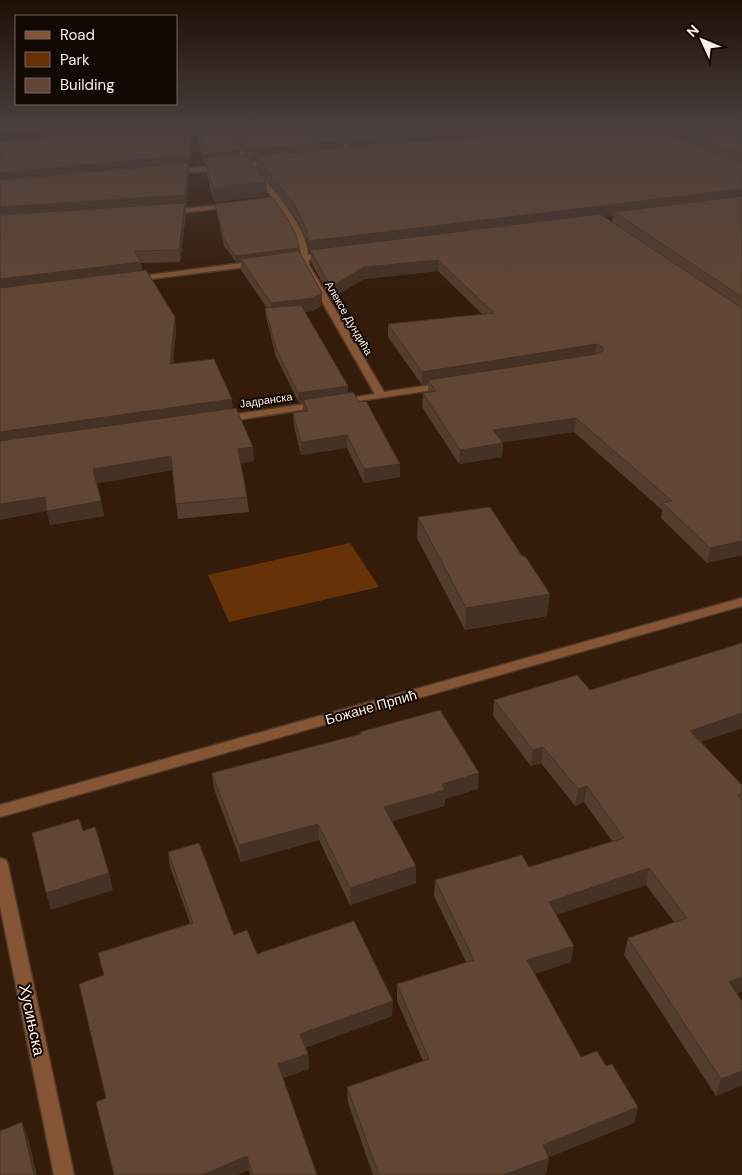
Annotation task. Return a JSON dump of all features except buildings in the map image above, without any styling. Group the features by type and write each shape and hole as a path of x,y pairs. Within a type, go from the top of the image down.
{"street":[{"name":"Алексе Дундића","path":"262,181 295,225 304,248 303,258 305,265 381,396"},
{"path":"267,200 276,198"},
{"path":"165,213 240,204"},
{"path":"274,261 333,254"},
{"path":"127,280 264,262"},
{"name":"Јадранска","path":"215,420 459,384"},
{"name":"Божане Прпић","path":"0,812 742,602"},
{"name":"Хусињска","path":"0,865 64,1175"}],"green space":[{"path":"350,543 379,587 229,622 208,575"}]}
